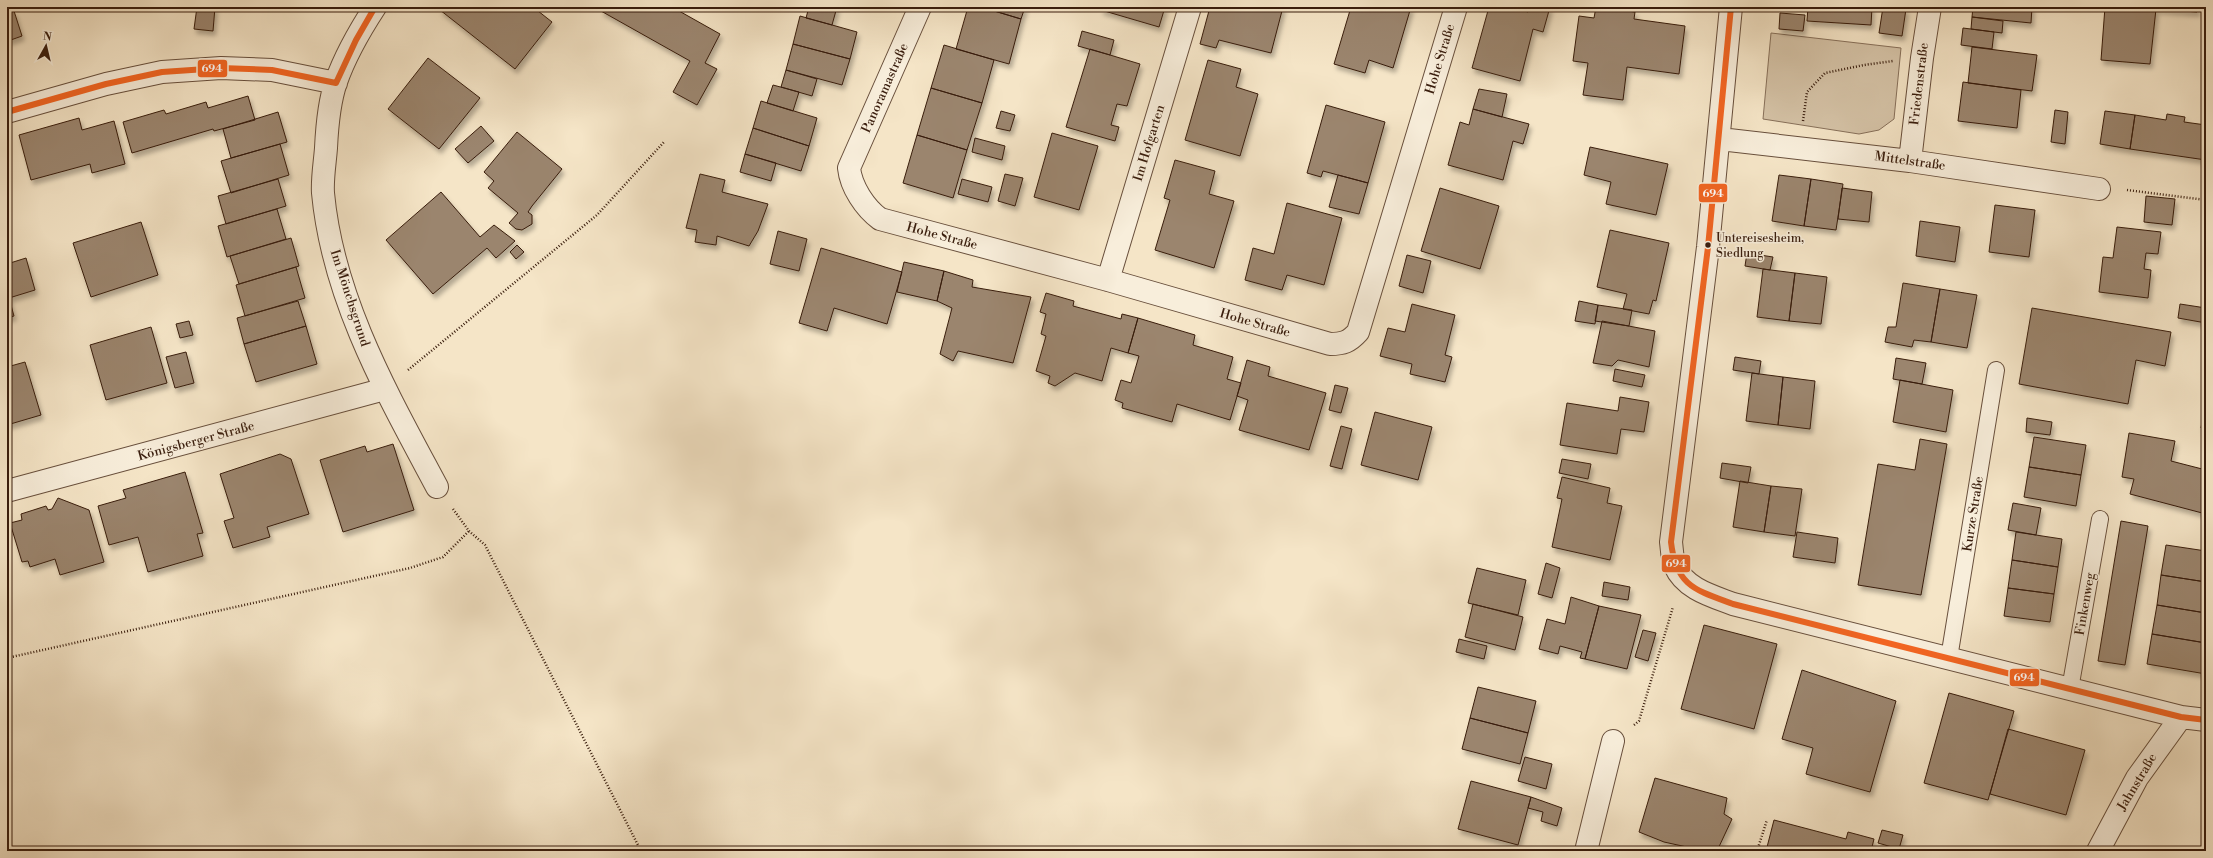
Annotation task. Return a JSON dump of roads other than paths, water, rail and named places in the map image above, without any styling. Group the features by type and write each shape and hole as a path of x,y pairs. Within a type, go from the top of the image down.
{"street":[{"name":"Im Mönchsgrund","path":"375,7 356,40 336,83 327,128 323,192 332,247 344,289 384,389 437,487"},
{"name":"Panoramastraße","path":"849,168 920,7"},
{"name":"Im Hofgarten","path":"1108,280 1190,7"},
{"name":"Hohe Straße","path":"849,168 850,179 870,212 880,220 1108,280 1330,344 1342,344 1352,339 1358,332 1456,7"},
{"path":"1731,7 1720,139 1708,247 1671,542 1674,566 1685,581 1703,593 1734,604 2181,717 2206,720"},
{"name":"Friedenstraße","path":"1910,161 1922,58 1930,7"},
{"path":"7,112 106,84 162,72 221,68 272,70 336,83"},
{"name":"Mittelstraße","path":"1720,139 1910,161 2099,189"},
{"name":"Königsberger Straße","path":"7,491 384,389"},
{"name":"Jahnstraße","path":"2098,851 2137,778 2181,717"},
{"path":"1586,851 1613,741"}],"lane":[{"name":"Kurze Straße","path":"1949,658 1996,370"},
{"name":"Finkenweg","path":"2070,689 2100,519"}],"place":[{"name":"Untereisesheim, Siedlung","path":"1708,245"}]}
